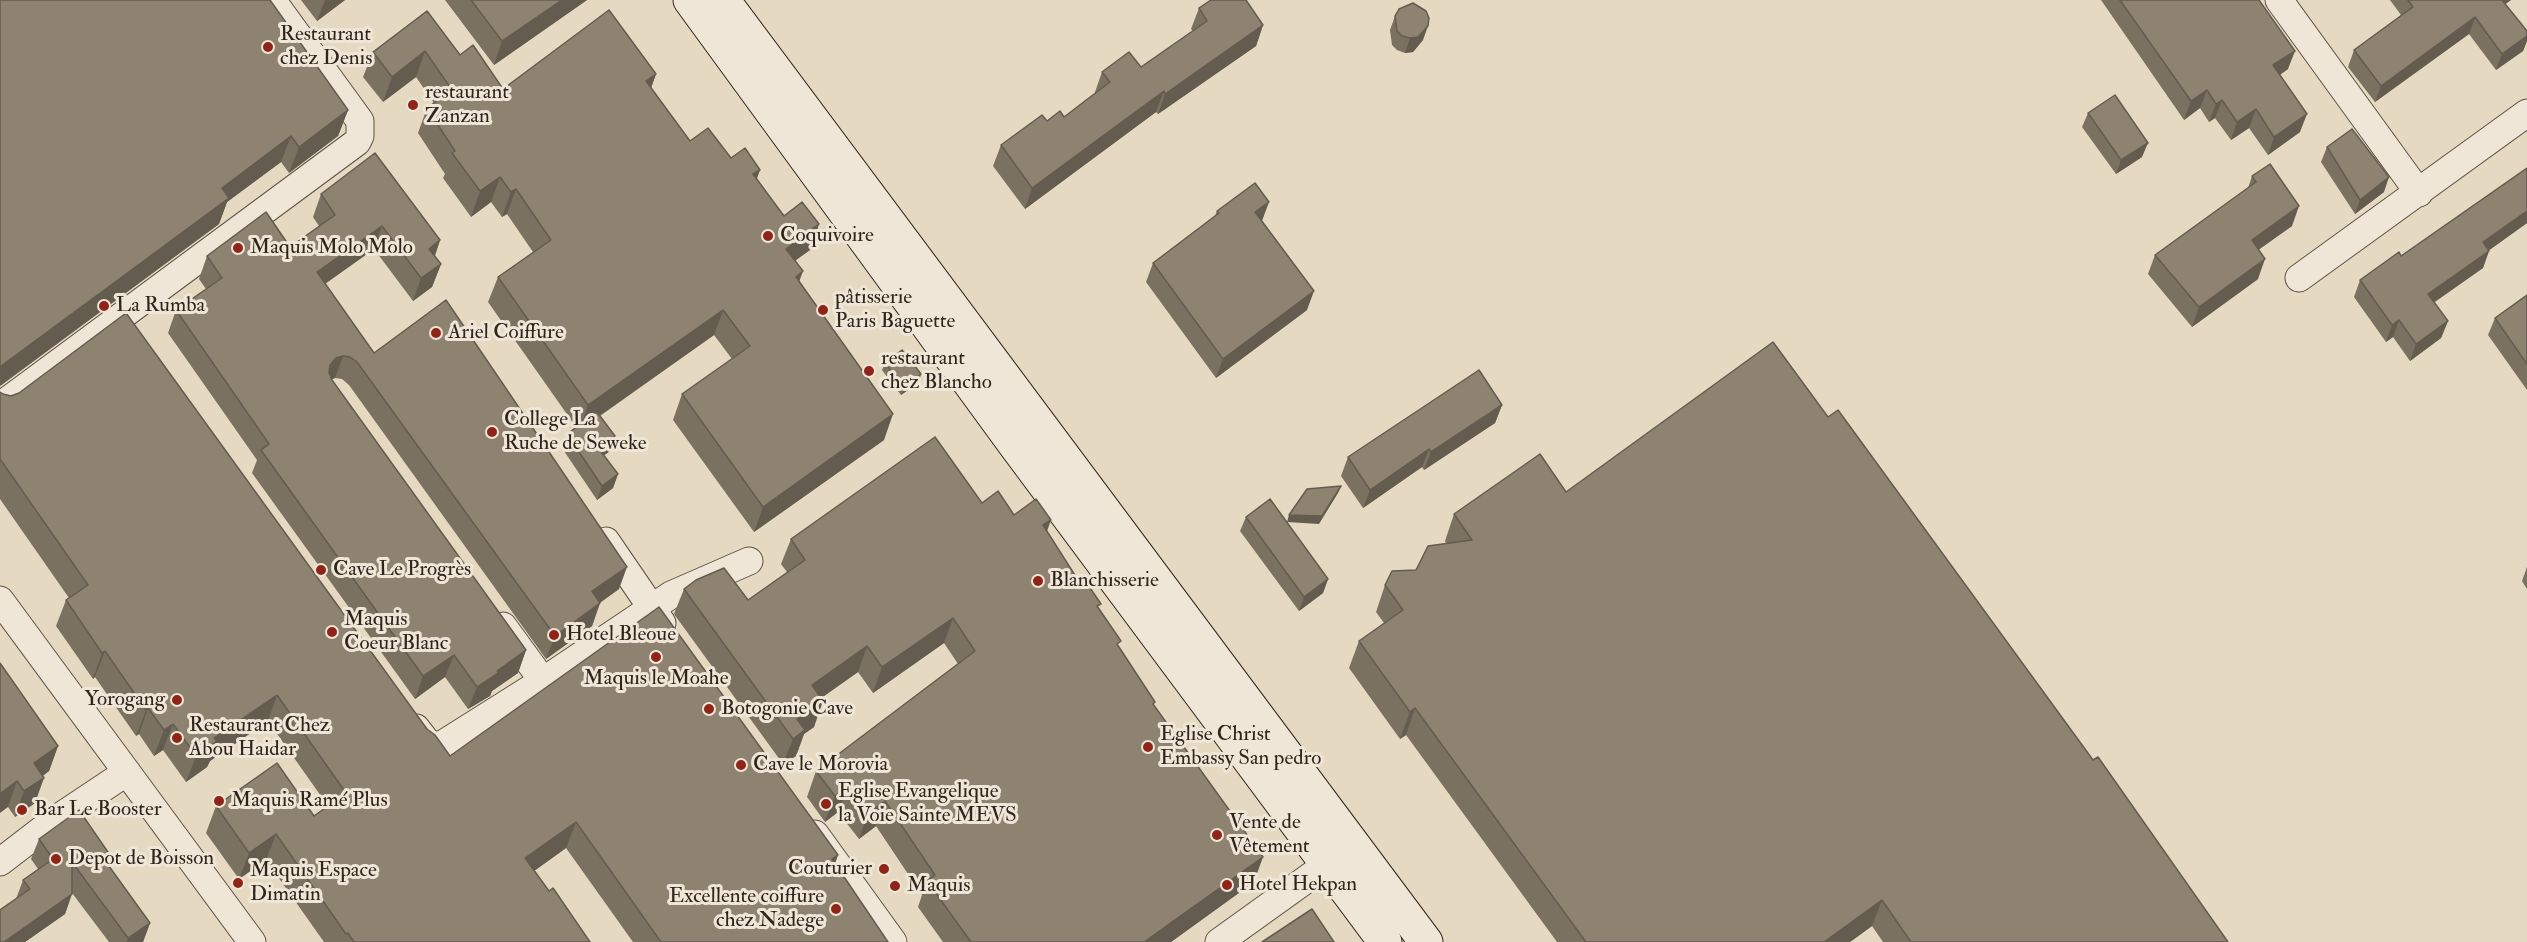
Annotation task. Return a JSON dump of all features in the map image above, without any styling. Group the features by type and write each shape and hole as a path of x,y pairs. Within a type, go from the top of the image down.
{"main road":[{"path":"690,0 1015,445 1341,854 1426,942"},
{"path":"723,0 1341,854 1385,942"}],"street":[{"path":"0,406 128,327 357,142 360,136 360,121 272,0"},
{"path":"2279,0 2419,193"},
{"path":"2299,278 2527,113"},
{"path":"593,522 679,647"},
{"path":"399,705 427,743 438,747 694,583 749,561"},
{"path":"0,600 252,942"},
{"path":"492,610 543,681"},
{"path":"0,862 52,822 127,772"},
{"path":"803,818 893,942"},
{"path":"1219,942 1341,854"}],"building":[{"path":"0,0 270,0 348,110 299,147 291,136 222,188 229,198 0,367"},
{"path":"471,0 562,0 502,41"},
{"path":"1211,0 1246,0 1263,25 1165,94 1164,91 1032,188 1001,145 1042,115 1047,121 1060,111 1064,117 1110,82 1102,72 1129,52 1141,67 1207,21 1199,8"},
{"path":"2120,0 2259,0 2295,51 2273,65 2307,114 2274,137 2256,109 2237,122 2222,100 2216,104 2207,90 2191,101"},
{"path":"2408,0 2502,0 2527,31 2527,36 2502,54 2475,17 2381,86 2354,50 2413,7"},
{"path":"1413,3 1426,11 1429,18 1428,26 1418,37 1410,38 1402,36 1397,31 1395,16 1399,9"},
{"path":"609,10 656,74 646,81 690,141 708,128 731,158 745,148 760,170 753,174 784,216 802,202 819,224 786,249 803,271 796,277 893,414 763,507 682,394 750,346 723,310 588,405 498,277 551,240 516,189 511,192 500,177 480,191 452,153 455,151 427,108 452,90 425,51 392,77 373,52 427,11 460,55 473,45 503,89"},
{"path":"2115,95 2148,143 2121,160 2088,113"},
{"path":"2352,129 2389,177 2360,200 2327,147"},
{"path":"375,153 440,240 429,249 441,264 421,278 382,226 317,272 374,353 446,300 627,567 592,591 600,603 555,636 357,362 350,357 336,358 330,365 329,373 332,380 526,650 477,687 454,655 423,676 261,450 269,444 176,310 222,278 207,256 266,212 290,247 335,215 321,194"},
{"path":"2270,164 2299,206 2252,240 2265,259 2199,307 2155,255 2256,182 2252,176"},
{"path":"2527,168 2527,211 2483,242 2489,251 2428,294 2448,321 2416,344 2399,320 2392,325 2360,280 2399,252 2401,256"},
{"path":"1255,183 1269,202 1255,212 1314,291 1223,359 1153,263"},
{"path":"2527,295 2527,364 2495,318"},
{"path":"126,313 427,729 435,735 450,756 659,607 838,855 832,859 888,942 661,942 576,822 525,858 549,891 553,888 590,942 354,942 348,933 346,934 276,834 249,853 216,806 277,763 314,816 346,793 277,695 214,738 217,741 196,756 173,724 164,730 148,708 146,710 105,651 102,653 66,600 88,585 0,459 0,392 11,396 19,393"},
{"path":"1773,342 1828,417 1838,410 2093,760 2098,757 2228,942 1911,942 1882,900 1824,942 1586,942 1415,708 1410,712 1359,641 1403,610 1385,585 1392,571 1416,570 1428,546 1472,540 1454,514 1540,454 1566,492"},
{"path":"902,350 921,374 904,388 885,363"},
{"path":"1479,370 1502,405 1431,452 1429,449 1370,490 1348,457"},
{"path":"597,412 615,436 599,449 618,474 602,486 567,434"},
{"path":"935,437 982,503 998,491 1014,515 1036,499 1051,520 1043,525 1078,580 1082,576 1101,604 1097,606 1121,641 1117,644 1155,702 1153,704 1263,857 1144,942 971,942 927,881 935,875 885,801 868,813 848,786 835,796 816,771 975,651 953,618 882,667 867,646 812,685 823,701 797,719 805,730 793,739 684,589 696,580 724,568 748,600 805,560 791,539"},
{"path":"1341,486 1322,516 1289,515 1307,489"},
{"path":"1270,499 1328,579 1304,597 1246,517"},
{"path":"0,663 58,746 34,763 44,778 24,791 17,781 0,794"},
{"path":"79,810 112,858 106,862 150,923 128,938 72,862 72,894 4,942 0,942 0,910 30,889 23,880 53,859 39,839"},
{"path":"1312,909 1334,942 1262,942"}],"place":[{"name":"Restaurant chez Denis","path":"268,47"},
{"name":"restaurant Zanzan","path":"413,105"},
{"name":"Coquivoire","path":"768,236"},
{"name":"Maquis Molo Molo","path":"238,248"},
{"name":"La Rumba","path":"104,306"},
{"name":"pâtisserie Paris Baguette","path":"823,310"},
{"name":"Ariel Coiffure","path":"436,333"},
{"name":"restaurant chez Blancho","path":"869,371"},
{"name":"College La Ruche de Seweke","path":"492,432"},
{"name":"Cave Le Progrès","path":"321,570"},
{"name":"Blanchisserie","path":"1038,581"},
{"name":"Maquis Coeur Blanc","path":"332,632"},
{"name":"Hotel Bleoue","path":"554,635"},
{"name":"Maquis le Moahe","path":"656,657"},
{"name":"Yorogang","path":"177,700"},
{"name":"Botogonie Cave","path":"709,709"},
{"name":"Restaurant Chez Abou Haidar","path":"177,738"},
{"name":"Eglise Christ Embassy San pedro","path":"1148,747"},
{"name":"Cave le Morovia","path":"741,765"},
{"name":"Maquis Ramé Plus","path":"219,801"},
{"name":"Eglise Evangelique la Voie Sainte MEVS","path":"826,804"},
{"name":"Bar Le Booster","path":"22,810"},
{"name":"Vente de Vêtement","path":"1217,835"},
{"name":"Depot de Boisson","path":"56,859"},
{"name":"Couturier","path":"884,869"},
{"name":"Maquis Espace Dimatin","path":"238,883"},
{"name":"Hotel Hekpan","path":"1227,885"},
{"name":"Maquis","path":"895,886"},
{"name":"Excellente coiffure chez Nadege","path":"836,909"}]}
